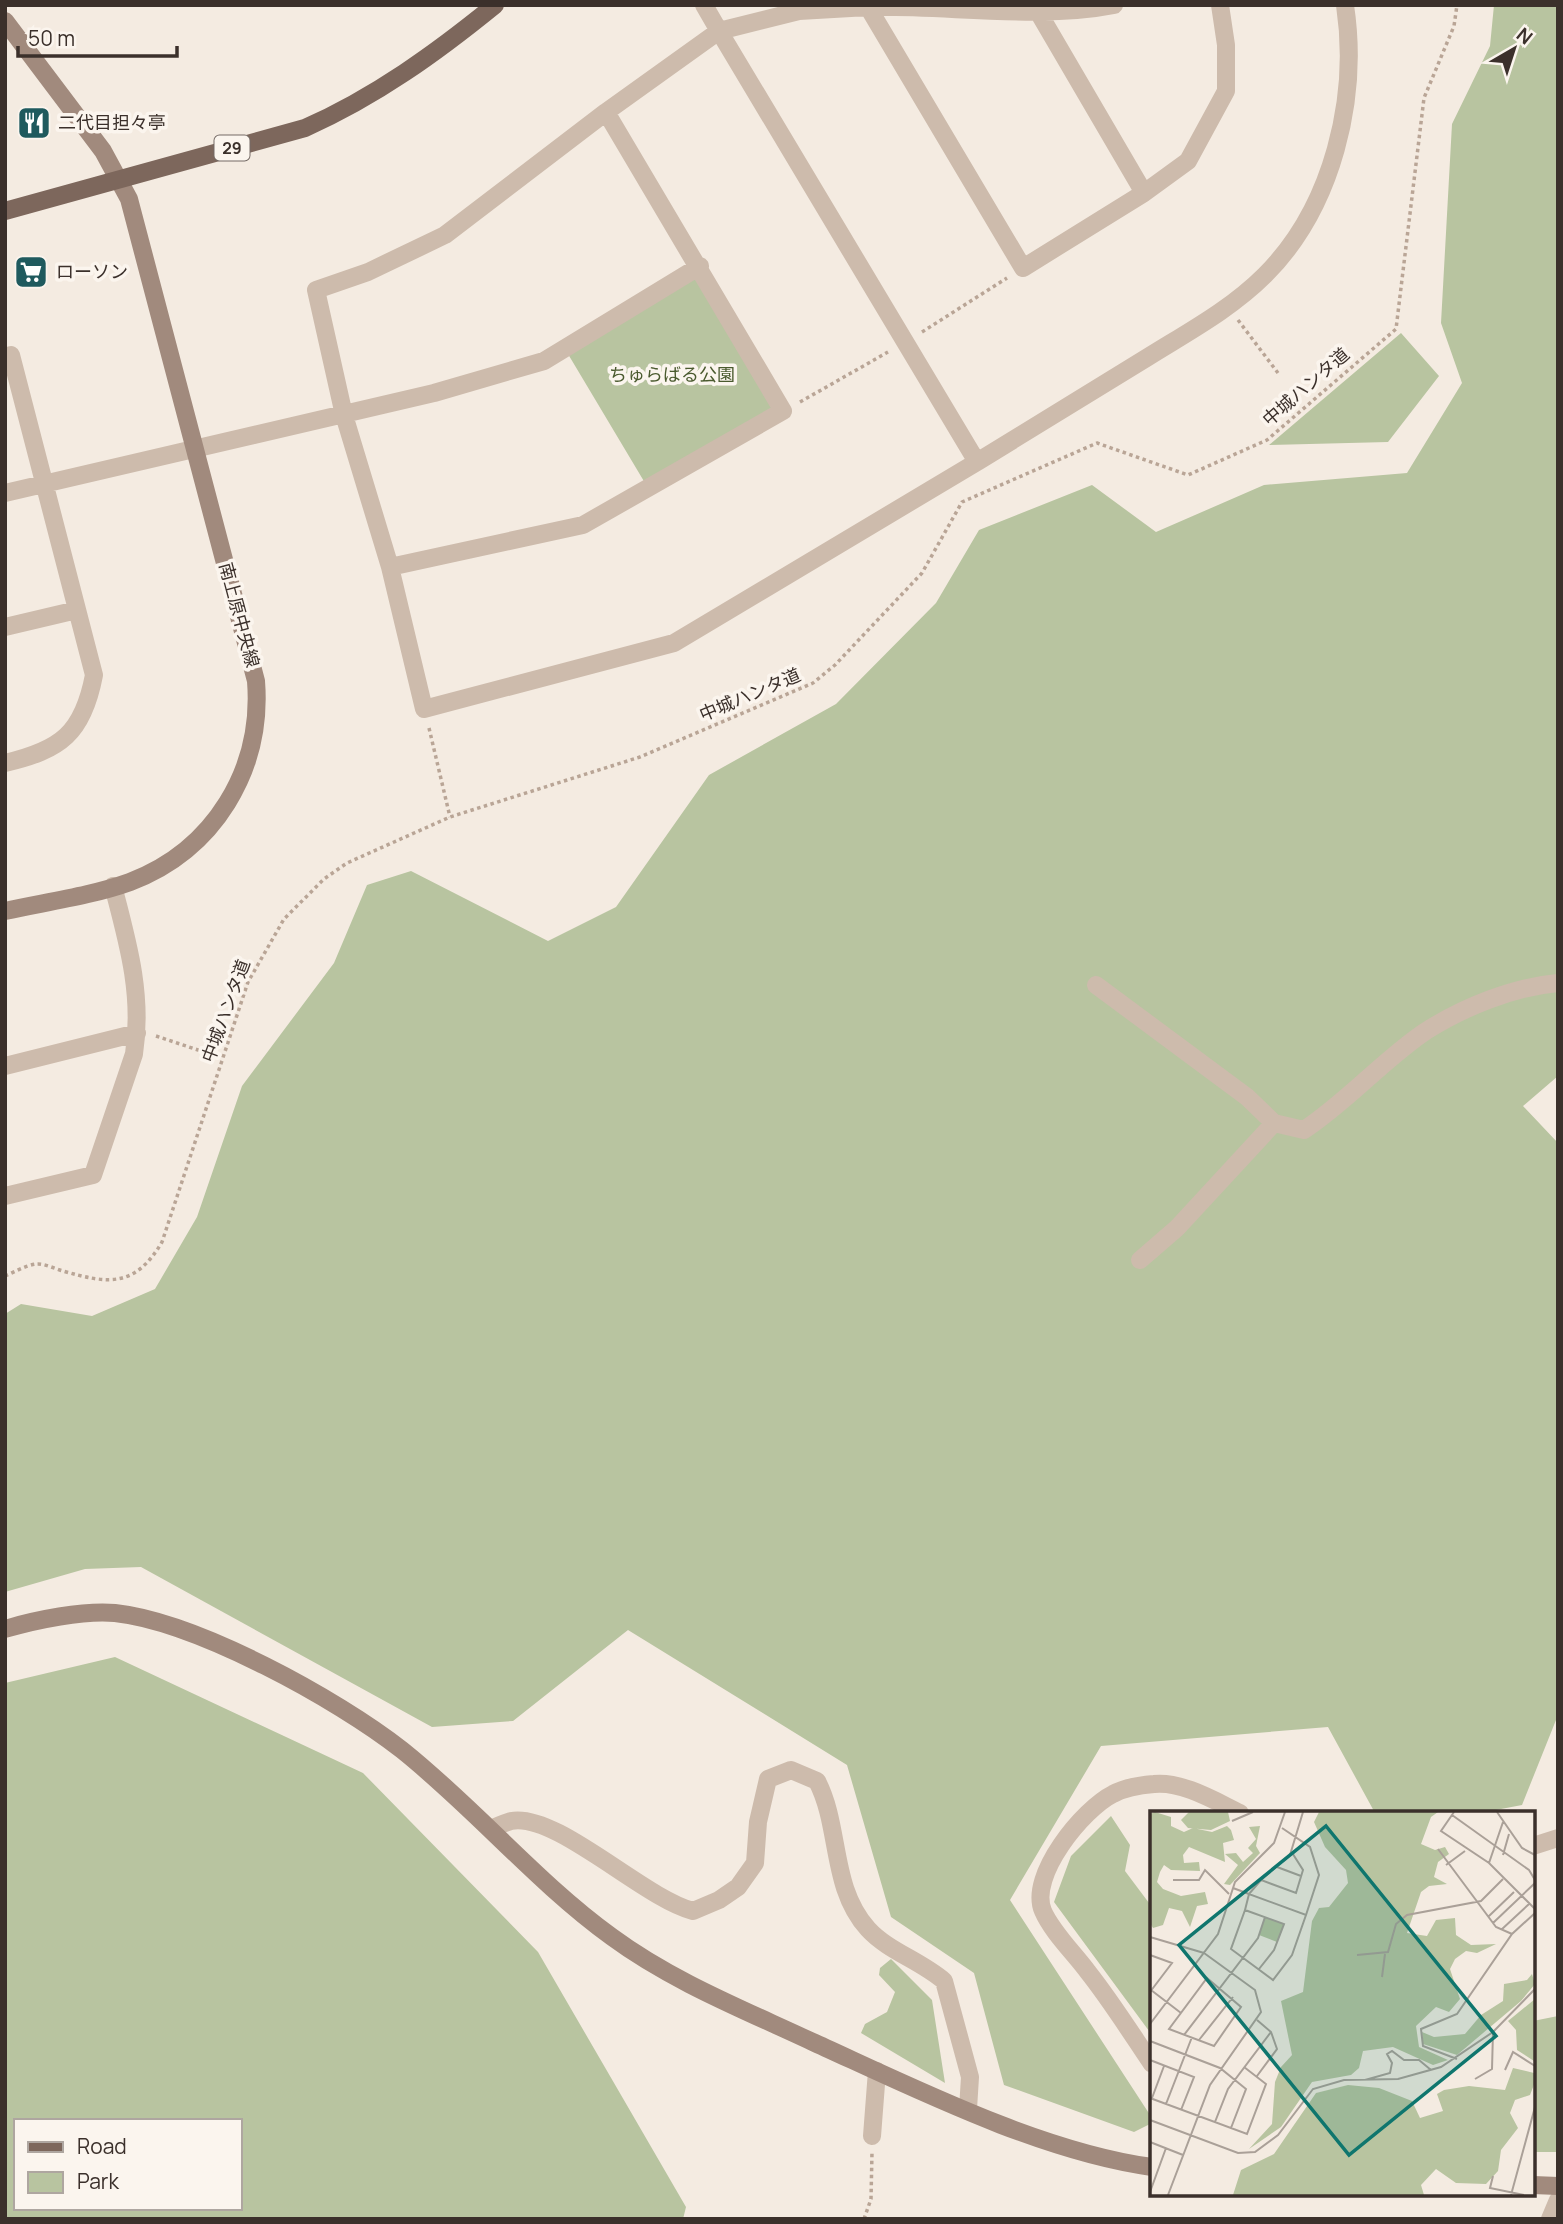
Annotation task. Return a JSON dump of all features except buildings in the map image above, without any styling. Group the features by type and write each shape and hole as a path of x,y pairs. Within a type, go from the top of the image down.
{"main road":[{"name":"29","path":"5,211 305,128 343,111 441,49 495,5"}],"street":[{"path":"704,5 977,462"},
{"path":"1114,5 1094,9 1037,10 868,7 799,10 719,31 606,112 445,234 368,272 316,290 344,415 390,567 424,709 674,643 977,462 1228,307 1266,274 1294,237 1319,194 1338,141 1348,90 1350,44 1345,5"},
{"path":"868,7 1023,268 1144,193 1188,161 1226,91 1226,45 1220,5"},
{"path":"1037,10 1144,193"},
{"name":"南上原中央線","path":"5,21 120,179 134,217 256,681 257,725 238,786 208,828 184,852 159,868 113,886 5,911"},
{"path":"390,567 583,525 783,411 700,265 606,112"},
{"path":"5,494 344,415 544,361 700,265"},
{"path":"5,357 11,355 94,675 89,699 81,717 56,745 39,755 5,763"},
{"path":"5,627 77,610"},
{"path":"5,1196 93,1175 134,1054 137,1033 133,961 113,886"},
{"path":"1096,985 1247,1097 1274,1123 1304,1130 1331,1112 1426,1031 1503,994 1558,983"},
{"path":"5,1066 137,1033"},
{"path":"1140,1260 1177,1228 1274,1123"},
{"path":"5,1629 32,1621 112,1612 154,1620 212,1643 289,1679 357,1718 402,1751 491,1829 549,1886 614,1939 708,1993 877,2071 1052,2144 1150,2167"},
{"path":"491,1829 513,1820 546,1828 577,1842 657,1898 693,1911 719,1900 738,1887 755,1863 758,1822 768,1779 790,1770 817,1781 826,1799 837,1864 852,1905 867,1928 944,1980 970,2077 968,2109"},
{"path":"1150,2061 1043,1911 1040,1894 1045,1870 1096,1805 1114,1794 1132,1788 1157,1783 1176,1787 1235,1811"},
{"path":"1535,1845 1558,1838"},
{"path":"872,2136 877,2071"},
{"path":"1535,2185 1558,2186"},
{"path":"1550,2219 1558,2200"}],"path":[{"name":"中城ハンタ道","path":"5,1276 38,1264 98,1281 113,1281 137,1273 147,1263 162,1242 248,982 284,919 304,897 347,863 450,817 640,757 813,683 835,665 922,573 962,502 1097,443 1188,475 1267,440 1396,329 1424,98 1454,26 1457,5"},
{"path":"783,411 904,343 1023,268"},
{"path":"1228,307 1278,373"},
{"path":"424,709 450,817"},
{"path":"137,1033 149,1034 223,1058"},
{"path":"864,2219 872,2200 872,2136"}],"green space":[{"path":"1494,5 1558,5 1558,1076 1523,1106 1558,1143 1558,1715 1522,1805 1490,1811 1374,1811 1328,1727 1101,1746 1010,1900 1150,2115 1150,2124 1134,2132 1004,2085 974,1973 891,1917 847,1765 628,1630 513,1721 432,1727 141,1567 85,1569 5,1592 5,1314 21,1304 92,1316 155,1289 197,1217 242,1086 334,963 367,885 411,871 548,941 616,907 709,775 836,704 936,603 979,530 1092,485 1156,532 1264,485 1407,473 1462,383 1441,323 1452,124 1490,46"},
{"name":"ちゅらばる公園","path":"700,266 783,411 648,488 565,349"},
{"path":"1401,333 1439,376 1388,442 1269,445"},
{"path":"115,1657 363,1773 538,1952 686,2207 683,2219 5,2219 5,1683"},
{"path":"1111,1816 1130,1845 1125,1871 1150,1904 1150,2032 1054,1902 1071,1856"},
{"path":"891,1959 932,2000 945,2083 861,2033 865,2024 887,2012 895,1992 879,1975 880,1968"},
{"path":"1558,2016 1558,2152 1535,2152 1535,2021"}],"place":[{"name":"二代目担々亭","path":"34,123"},
{"name":"ローソン","path":"31,272"}]}
